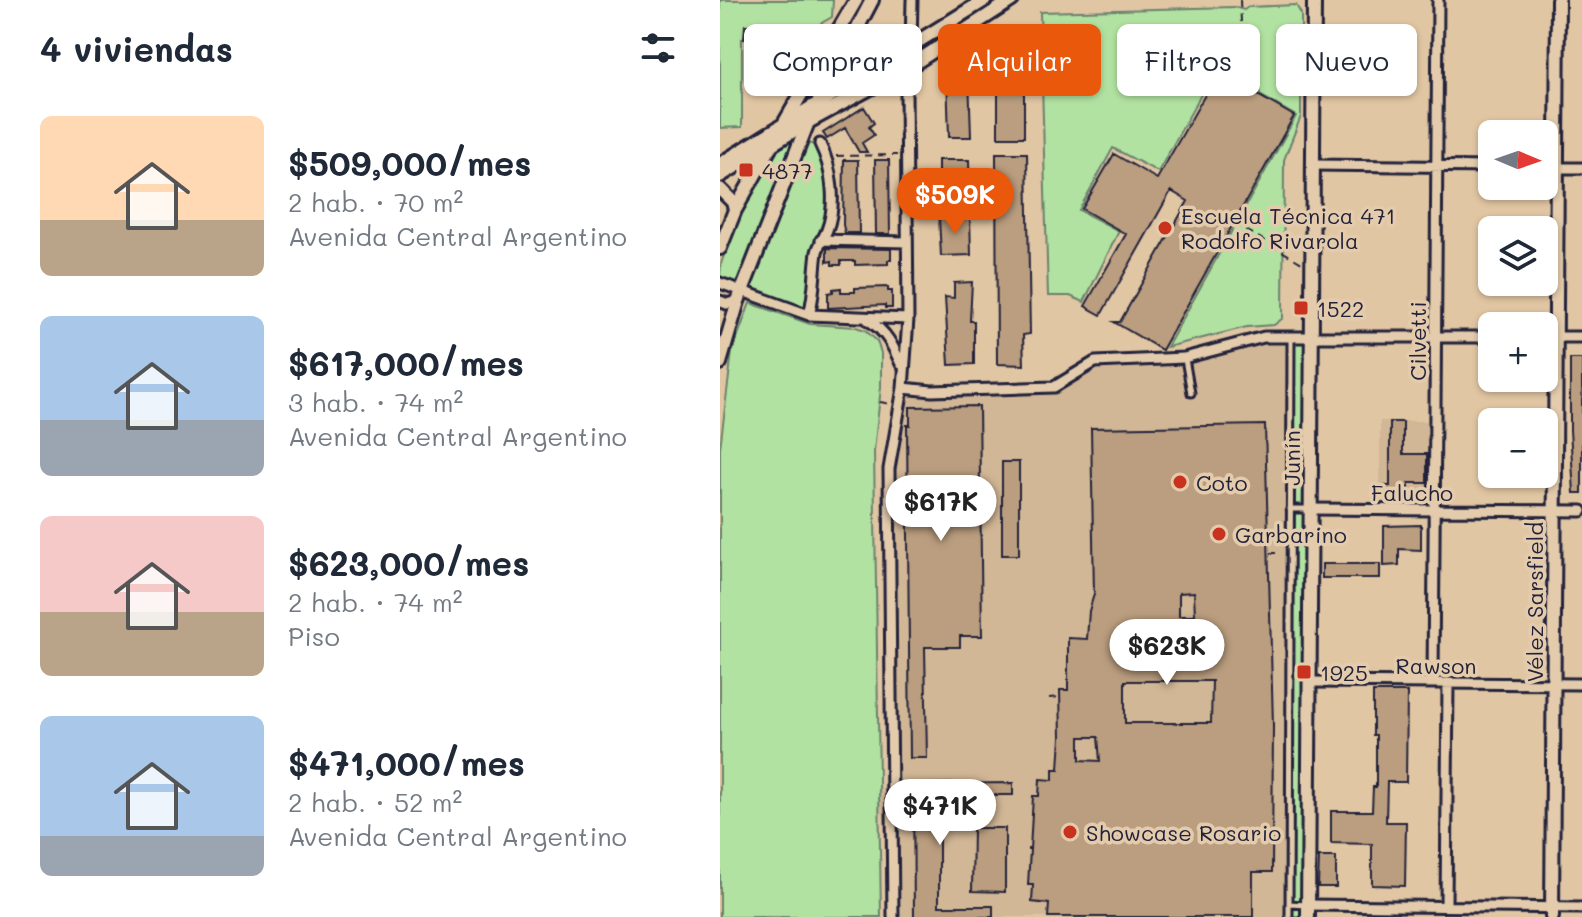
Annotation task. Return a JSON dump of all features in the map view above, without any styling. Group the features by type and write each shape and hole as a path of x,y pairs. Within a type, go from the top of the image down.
{"main road":[{"path":"720,248 735,210 856,0"},
{"path":"720,363 808,122 872,0"},
{"path":"922,39 985,0"},
{"path":"922,58 1012,0"},
{"name":"Junín","path":"1308,911 1314,0"},
{"name":"Vélez Sarsfield","path":"1553,120 1558,0"},
{"path":"720,164 829,96"},
{"path":"720,176 856,96"},
{"path":"720,189 733,202 735,210"},
{"name":"Vélez Sarsfield","path":"1550,312 1551,200"},
{"name":"Vélez Sarsfield","path":"1552,392 1555,511 1552,912"}],"street":[{"path":"911,24 912,0"},
{"name":"Cilvetti","path":"1433,683 1438,0"},
{"path":"893,917 889,469 903,388 908,319 907,96"},
{"path":"809,315 818,249 827,231 832,206 826,156 820,144"},
{"path":"1313,165 1478,167"},
{"path":"1558,168 1582,168"},
{"path":"821,240 907,242"},
{"path":"720,283 745,296 809,315 908,319"},
{"path":"720,301 727,304 745,296"},
{"path":"865,319 879,327 890,341 903,368"},
{"path":"903,388 932,391 1054,387 1095,362 1184,358 1264,337 1478,337"},
{"path":"1558,337 1582,337"},
{"name":"Falucho","path":"1310,509 1582,511"},
{"name":"Rawson","path":"1309,682 1582,684"},
{"path":"1446,906 1448,683"},
{"path":"1308,911 1446,906 1525,908 1552,912 1582,908"},
{"path":"1519,917 1525,908"}],"lane":[{"name":"Junín","path":"1289,917 1291,336"},
{"path":"1184,358 1191,393"},
{"name":"Falucho","path":"1290,509 1310,509"},
{"name":"Rawson","path":"1290,682 1309,682"},
{"path":"1289,904 1308,911"}],"path":[{"path":"1240,0 1241,24"},
{"path":"826,156 906,155"},
{"path":"1234,223 1312,269"},
{"path":"880,402 899,406"},
{"path":"1270,553 1276,553"},
{"path":"1049,698 1060,697"}],"shaded area":[{"path":"1291,336 1289,917 893,917 889,469 903,388 1054,387 1095,362 1184,358"},
{"path":"1380,421 1428,421 1428,490 1421,496 1380,496"}],"green space":[{"path":"720,0 833,0 832,17 820,24 744,24 742,127 720,128"},
{"path":"1296,5 1301,14 1301,24 1276,24 1276,96 1301,96 1301,116 1284,160 1283,318 1274,325 1247,327 1167,347 1296,116 1260,95 1260,24 1117,24 1117,96 1200,96 1158,172 1113,148 1079,210 1119,231 1084,302 1070,296 1048,296 1042,96 1101,96 1101,24 1040,24 1040,12 1234,7 1244,10 1248,7"},
{"path":"789,141 794,144 741,280 734,283 726,281 720,275 721,264 739,215 767,164"},
{"path":"809,143 817,146 824,165 829,201 818,263 807,304 802,307 756,291 752,285"},
{"path":"750,303 810,324 865,330 877,341 881,353 881,387 874,451 881,917 720,917 720,448 732,352"},
{"path":"1291,336 1311,336 1308,917 1289,917"}],"building":[{"path":"948,96 970,96 971,137 949,137"},
{"path":"998,96 1024,96 1024,137 998,137"},
{"path":"1204,96 1259,96 1294,116 1162,350 1114,322 1120,322 1188,201 1171,191 1101,315 1085,306 1126,234 1082,209 1114,154 1157,179"},
{"path":"864,107 874,123 869,127 874,135 862,143 867,152 859,152 845,128 827,139 823,133"},
{"path":"996,153 1027,153 1030,334 1023,335 1024,365 997,364"},
{"path":"844,160 858,160 859,233 845,233 843,225"},
{"path":"875,160 889,160 890,234 876,234"},
{"path":"938,160 969,160 970,200 938,200"},
{"path":"970,216 971,255 941,256 939,217"},
{"path":"827,248 891,249 891,260 888,264 855,265 855,261 841,261 841,265 832,265 832,261 827,262"},
{"path":"972,282 970,321 974,321 974,364 949,365 945,297 954,298 954,283"},
{"path":"888,287 888,291 892,291 892,308 885,308 885,305 828,308 828,293 833,289 855,292 855,288"},
{"path":"1570,359 1582,359 1582,493 1574,493"},
{"path":"979,406 982,636 960,636 960,647 925,647 927,758 910,758 907,425 910,425 910,407"},
{"path":"1390,422 1403,422 1403,454 1427,454 1427,483 1409,483 1405,496 1380,495 1380,486 1390,486"},
{"path":"1265,425 1273,725 1272,872 1253,872 1253,917 1048,917 1049,904 1032,902 1033,885 1028,885 1033,796 1039,796 1040,779 1053,780 1053,769 1059,769 1060,690 1068,690 1068,638 1087,639 1094,594 1091,428","holes":["1194,592 1195,616 1179,616 1179,593","1125,681 1212,681 1211,723 1125,723","1080,737 1098,737 1100,761 1080,760"]},
{"path":"1002,462 1019,462 1019,555 1002,555"},
{"path":"1421,525 1421,550 1399,549 1399,565 1384,566 1384,526"},
{"path":"1322,564 1380,564 1380,578 1322,578"},
{"path":"1373,692 1407,692 1406,782 1387,782 1386,822 1406,822 1405,886 1372,885 1372,844 1331,843 1331,811 1372,811 1373,787 1376,787"},
{"path":"1013,783 1013,795 939,795 939,906 993,906 993,917 914,917 913,784"},
{"path":"973,828 1005,828 1005,892 972,891"},
{"path":"1319,857 1336,857 1336,887 1318,887"}],"place":[{"name":"4877","path":"746,170"},
{"name":"Escuela Técnica 471 Rodolfo Rivarola","path":"1165,228"},
{"name":"1522","path":"1301,308"},
{"name":"Coto","path":"1180,482"},
{"name":"Garbarino","path":"1219,534"},
{"name":"1925","path":"1304,672"},
{"name":"Showcase Rosario","path":"1070,832"}]}
